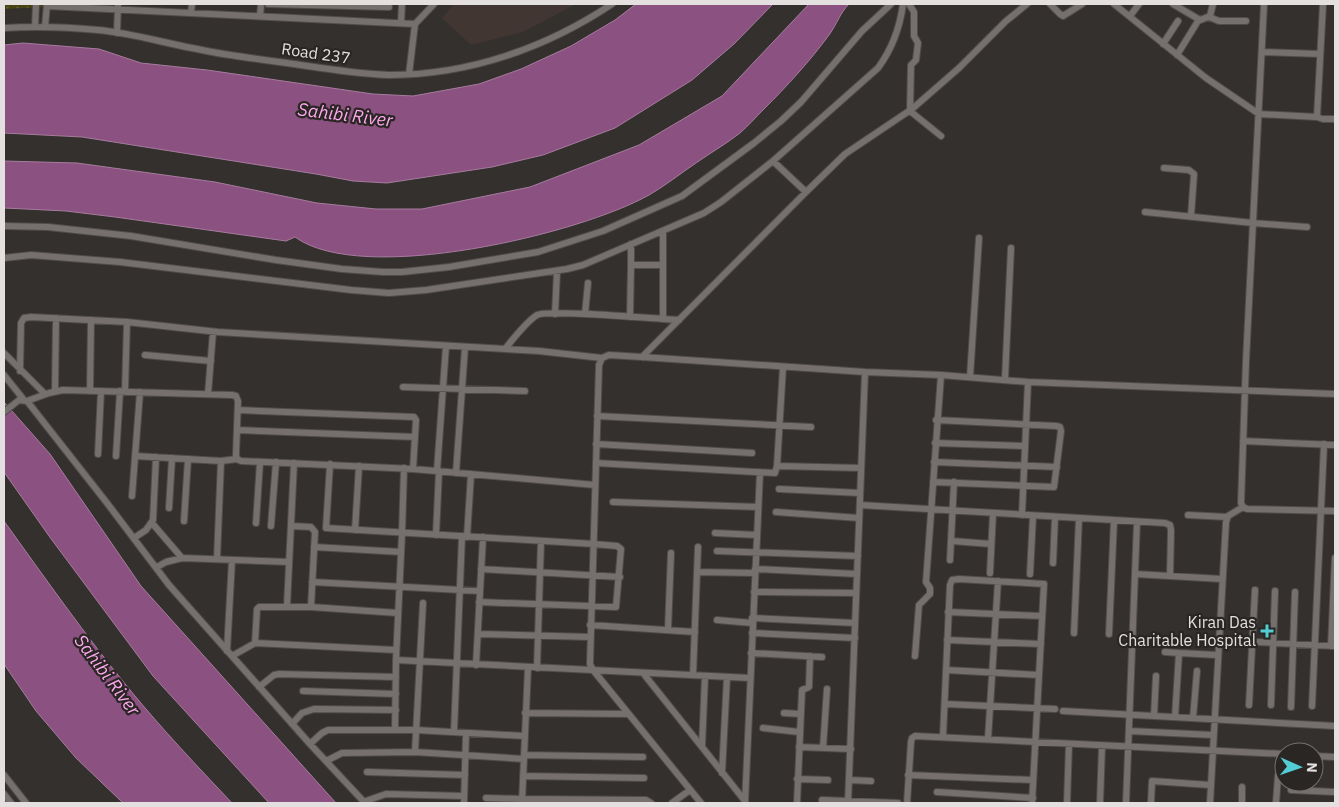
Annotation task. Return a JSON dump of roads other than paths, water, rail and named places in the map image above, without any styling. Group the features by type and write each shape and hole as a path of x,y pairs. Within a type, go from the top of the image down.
{"street":[{"path":"35,27 36,4"},
{"path":"191,12 192,4"},
{"path":"260,16 261,4"},
{"path":"268,4 389,7"},
{"path":"401,23 402,4"},
{"path":"409,74 415,24 434,4"},
{"name":"Road 237","path":"4,28 45,27 99,30 211,52 337,70 368,74 409,74 455,70 522,51 573,28 612,4"},
{"path":"4,226 48,227 131,236 276,260 342,269 383,272 449,268 538,252 617,226 682,196 781,121 801,102 862,31 891,4"},
{"path":"4,258 31,255 120,262 372,293 426,290 557,272 584,265 704,213 773,161 878,68 888,54 896,36 903,4"},
{"path":"909,4 914,12 914,36 918,43 916,60 911,65 910,111"},
{"path":"642,357 845,154 910,111 959,68 1006,21 1027,4"},
{"path":"1050,4 1063,16 1082,4"},
{"path":"1114,4 1206,78 1259,114 1335,119"},
{"path":"1130,16 1139,4"},
{"path":"1173,4 1200,20"},
{"path":"1209,17 1213,4"},
{"path":"1243,507 1241,503 1245,390 1264,4"},
{"path":"1317,117 1323,4"},
{"path":"45,27 47,5 118,6 191,12 415,24"},
{"path":"334,5 334,20"},
{"path":"117,33 118,6"},
{"path":"1177,55 1200,20 1209,17 1219,21 1246,21"},
{"path":"1164,44 1178,21"},
{"path":"1262,52 1320,54"},
{"path":"910,111 941,136"},
{"path":"773,161 806,192"},
{"path":"1164,168 1189,170 1194,174 1191,216"},
{"path":"1145,212 1307,227"},
{"path":"663,231 663,319"},
{"path":"970,377 979,238"},
{"path":"630,317 631,244"},
{"path":"1004,379 1012,248"},
{"path":"631,264 663,265"},
{"path":"555,314 557,272"},
{"path":"585,314 588,283"},
{"path":"505,349 536,316 542,314 585,314 679,320"},
{"path":"20,371 22,320 27,317 127,322 213,332 505,349 602,358 609,356 642,357 1028,382 1335,394"},
{"path":"55,391 56,318"},
{"path":"90,391 91,320"},
{"path":"116,456 127,322"},
{"path":"208,394 213,332"},
{"path":"436,535 446,346"},
{"path":"456,473 465,347"},
{"path":"4,354 45,394"},
{"path":"145,355 211,361"},
{"path":"602,358 599,365 589,661 593,670 701,803"},
{"path":"596,463 775,472 777,466 783,367"},
{"path":"848,802 865,372"},
{"path":"4,375 157,567 169,585 364,802 386,794 464,800 466,733"},
{"path":"915,656 919,605 930,594 930,588 926,582 936,420 941,375"},
{"path":"1022,515 1028,382"},
{"path":"403,387 525,391"},
{"path":"4,412 16,402 55,391 122,391 234,396 238,399 237,458"},
{"path":"98,454 101,391"},
{"path":"132,496 140,392"},
{"path":"238,410 412,417 416,420 413,469"},
{"path":"597,416 811,427"},
{"path":"933,482 1054,487 1060,427 936,420"},
{"path":"237,430 415,437"},
{"path":"1243,441 1335,445"},
{"path":"935,442 1025,446"},
{"path":"596,444 752,453"},
{"path":"1312,706 1324,444"},
{"path":"135,456 221,461 237,458 244,462 294,462 404,468 595,485"},
{"path":"134,538 146,530 152,523 156,457"},
{"path":"169,508 172,458"},
{"path":"184,521 188,459"},
{"path":"217,559 221,461"},
{"path":"256,523 260,462"},
{"path":"271,526 276,462"},
{"path":"287,606 294,462"},
{"path":"934,462 1057,467"},
{"path":"330,464 326,528 594,544 620,548 617,606 479,602"},
{"path":"355,530 359,466"},
{"path":"777,466 861,468"},
{"path":"395,730 396,650 404,468"},
{"path":"745,802 760,472"},
{"path":"454,732 460,590 471,474"},
{"path":"950,560 954,482"},
{"path":"779,489 860,493"},
{"path":"613,502 758,507"},
{"path":"860,505 1170,525 1170,576"},
{"path":"1188,515 1227,517 1243,507 1335,511"},
{"path":"776,512 859,518"},
{"path":"990,573 993,513"},
{"path":"1030,574 1033,516"},
{"path":"1053,563 1055,517"},
{"path":"1210,803 1217,655 1227,517"},
{"path":"1074,633 1079,518"},
{"path":"1109,634 1114,520"},
{"path":"1126,803 1137,522"},
{"path":"152,523 182,558"},
{"path":"291,526 314,529 311,607"},
{"path":"714,533 757,535"},
{"path":"476,666 483,537"},
{"path":"536,668 541,541"},
{"path":"952,541 991,544"},
{"path":"314,547 401,552"},
{"path":"693,675 698,547"},
{"path":"717,551 858,556"},
{"path":"668,630 671,553"},
{"path":"157,567 182,558 289,562"},
{"path":"1218,640 1333,646 1335,558"},
{"path":"230,653 232,560"},
{"path":"481,570 620,577"},
{"path":"697,572 755,571 857,574"},
{"path":"1135,574 1222,579"},
{"path":"937,792 1032,801 1044,584 952,580 948,612 943,736"},
{"path":"988,739 998,581"},
{"path":"312,582 480,591"},
{"path":"1248,705 1255,590"},
{"path":"1271,705 1276,591"},
{"path":"754,592 856,593"},
{"path":"1291,707 1295,592"},
{"path":"415,752 423,603"},
{"path":"256,642 258,607 311,607 398,613"},
{"path":"948,612 1042,616"},
{"path":"717,620 855,623"},
{"path":"590,624 695,632"},
{"path":"752,633 855,638"},
{"path":"478,634 590,637"},
{"path":"947,640 1041,644"},
{"path":"230,653 256,642 396,650"},
{"path":"1165,652 1217,655"},
{"path":"751,653 822,657"},
{"path":"1175,717 1179,653"},
{"path":"797,803 802,690 809,687 810,656"},
{"path":"396,660 456,665 750,678"},
{"path":"522,801 528,668"},
{"path":"946,670 1039,675"},
{"path":"1193,718 1196,671"},
{"path":"643,673 745,802"},
{"path":"259,687 274,675 279,674 396,676"},
{"path":"702,747 705,676"},
{"path":"1154,716 1156,676"},
{"path":"722,773 727,677"},
{"path":"823,748 827,689"},
{"path":"303,691 396,694"},
{"path":"945,704 1055,709"},
{"path":"292,724 302,713 314,709 396,710"},
{"path":"1063,711 1335,726"},
{"path":"525,713 628,714"},
{"path":"784,713 800,714"},
{"path":"763,728 799,732"},
{"path":"310,744 328,730 416,730 524,736"},
{"path":"1129,732 1213,736"},
{"path":"907,803 912,739 915,736 1274,754"},
{"path":"1067,803 1069,744"},
{"path":"1100,803 1102,746"},
{"path":"799,747 851,749"},
{"path":"326,761 342,753 415,752 465,756 643,757"},
{"path":"367,772 465,775"},
{"path":"4,775 26,803"},
{"path":"908,775 1033,780"},
{"path":"523,776 644,778"},
{"path":"797,779 828,780"},
{"path":"849,780 871,781"},
{"path":"1151,803 1152,781 1210,784"},
{"path":"1242,787 1242,803"},
{"path":"672,803 690,790"},
{"path":"4,794 11,803"},
{"path":"486,798 522,801 646,800 652,803"},
{"path":"822,800 898,803"}],"water":[{"name":"Sahibi River","path":"636,4 773,4 734,44 692,80 615,128 543,155 492,167 387,183 353,181 82,137 4,133 4,45 23,43 99,49 141,63 207,70 373,94 413,96 479,84 521,69 571,46 615,20"},
{"path":"809,4 849,4 829,35 806,64 740,133 649,195 617,210 574,225 524,238 471,249 418,256 369,257 327,251 295,237 286,241 66,211 4,208 4,161 77,163 215,182 317,203 376,209 422,209 530,187 639,145 722,96"},
{"path":"4,402 50,454 141,586 336,803 269,803 153,676 4,472"},
{"name":"Sahibi River","path":"4,521 113,669 167,733 232,803 123,803 76,758 36,711 4,664"}],"place":[{"name":"Kiran Das Charitable Hospital","path":"1267,631"}]}
